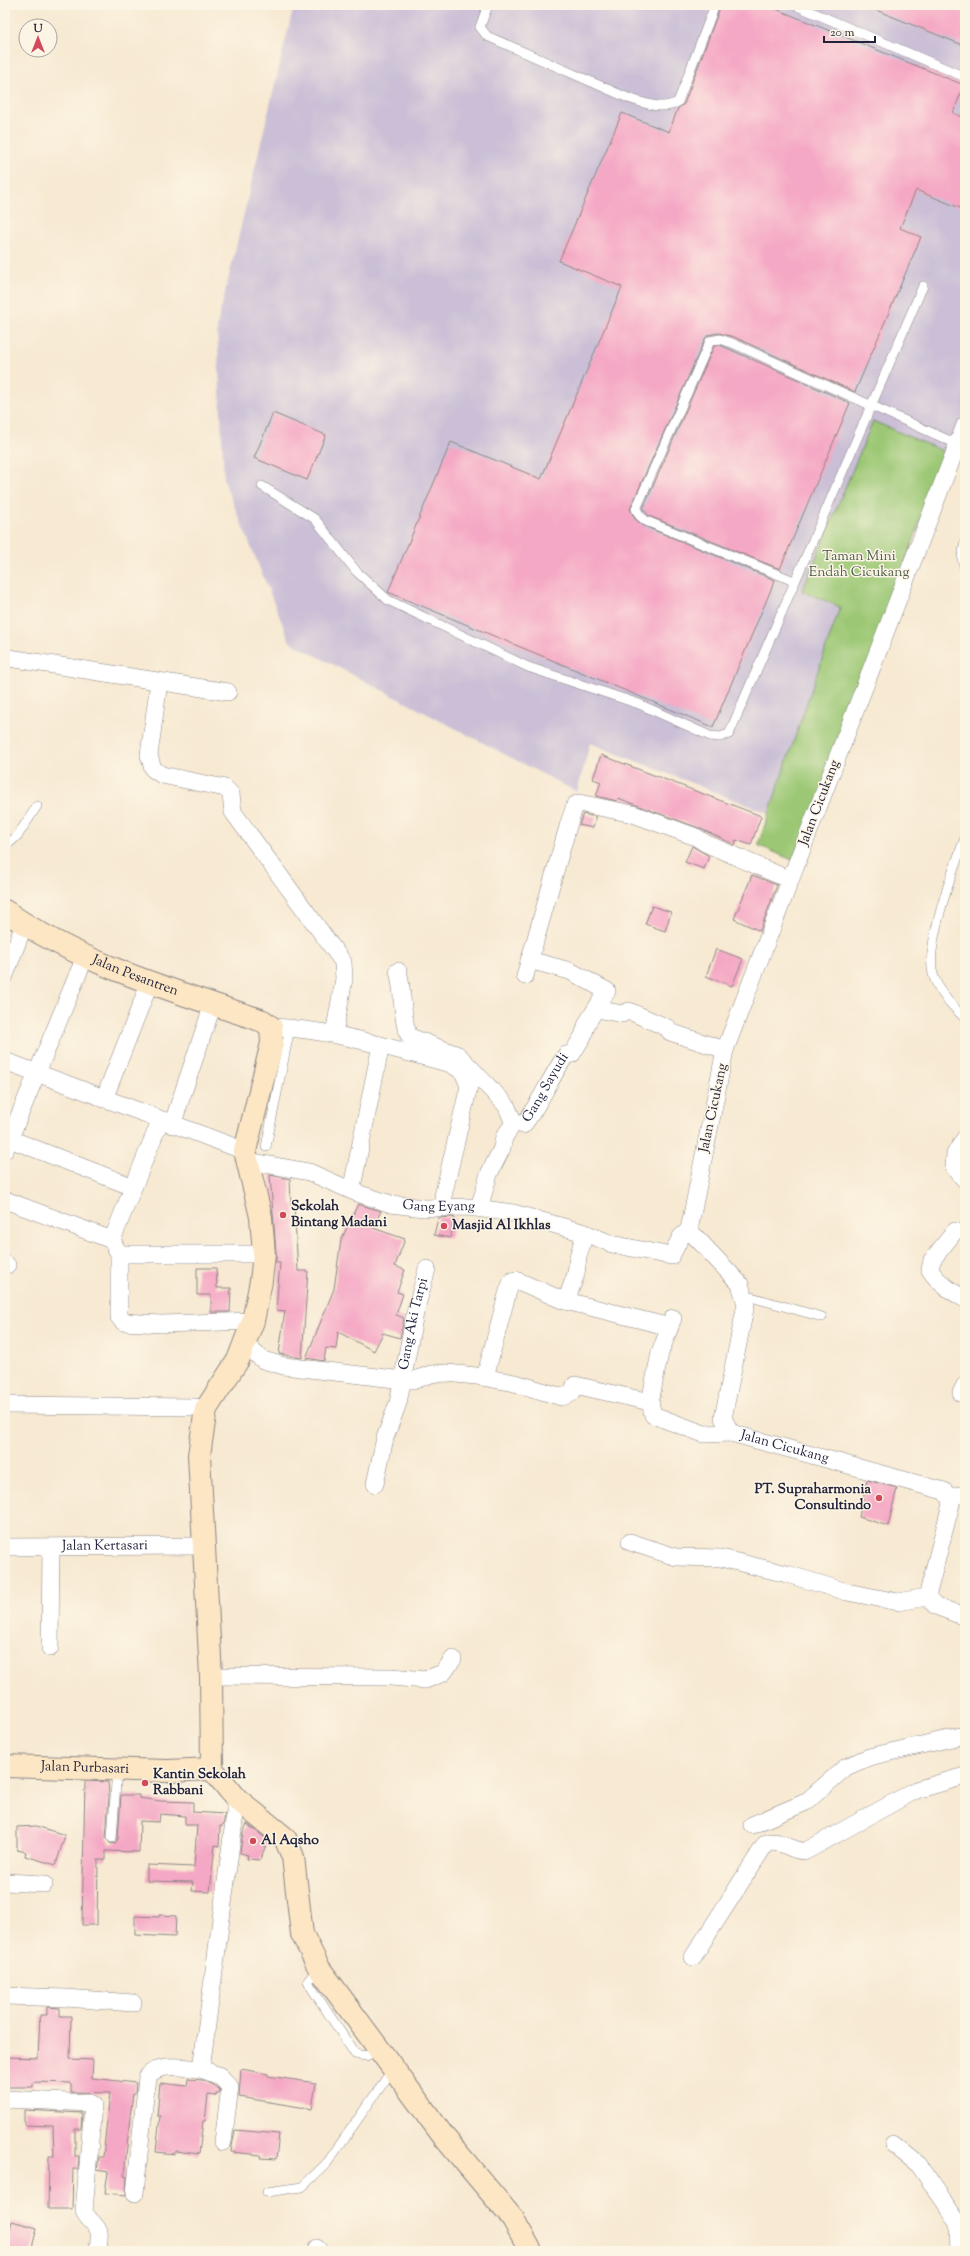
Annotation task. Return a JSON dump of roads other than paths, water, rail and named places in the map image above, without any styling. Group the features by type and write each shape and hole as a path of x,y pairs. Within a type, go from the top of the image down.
{"street":[{"name":"Jalan Cicukang","path":"688,1230 725,1050 965,426"},
{"path":"9,658 228,692"},
{"path":"159,682 149,755 153,769 162,775 225,788 231,794 233,812 343,962 344,979 334,1034"},
{"name":"Gang Sayudi","path":"479,1208 489,1174 502,1148 504,1137 514,1123 519,1122 523,1125 531,1115 551,1075 566,1056 572,1054 583,1036 587,1023 607,991 570,971 527,968 575,805 581,802 633,814 696,837 705,843 790,880"},
{"name":"Jalan Pesantren","path":"5,912 24,925 85,957 150,982 263,1020 280,1028"},
{"path":"5,975 24,925"},
{"path":"85,957 7,1145 133,1187"},
{"path":"398,971 402,984 405,1030 410,1037 458,1056 506,1105 514,1123"},
{"path":"104,1099 150,982"},
{"path":"213,1004 166,1123 133,1187 116,1247 120,1317 122,1322 162,1324 253,1321"},
{"path":"597,1008 622,1014 628,1011 668,1028 670,1032 725,1050"},
{"path":"442,1196 469,1086 463,1072 452,1064 381,1045 334,1034 280,1028 272,1043 253,1153 264,1254 253,1321 238,1360 206,1410 199,1455 211,1676 212,1769 237,1799 285,1838 293,1857 302,1934 319,1968 378,2050 444,2137 513,2219 531,2251"},
{"path":"353,1182 381,1045"},
{"name":"Gang Eyang","path":"5,1061 166,1123 309,1172 357,1193 391,1204 424,1208 479,1208 513,1213 585,1233 612,1244 671,1256 681,1237 688,1230"},
{"path":"965,1138 956,1154 954,1167 965,1180"},
{"path":"5,1200 116,1247 264,1254"},
{"path":"688,1230 740,1284 744,1295"},
{"path":"955,1232 932,1260 930,1270 936,1279 947,1289 965,1298"},
{"path":"566,1300 576,1274 578,1257 585,1233"},
{"name":"Gang Aki Tarpi","path":"375,1484 385,1438 398,1403 415,1313 427,1269"},
{"path":"485,1377 512,1281 516,1280 566,1300 671,1323 659,1356 650,1402 652,1415 704,1434 731,1433"},
{"name":"Jalan Cicukang","path":"744,1295 746,1304 723,1418 731,1433 944,1491 957,1496 951,1504 927,1597"},
{"path":"244,1344 263,1360 284,1366 403,1380 447,1373 485,1377 515,1383 562,1398 572,1393 575,1385 650,1402"},
{"path":"5,1405 195,1407 206,1410"},
{"path":"630,1542 676,1557 721,1558 787,1574 847,1592 898,1602 927,1597 936,1606 965,1617"},
{"name":"Jalan Kertasari","path":"5,1547 51,1548 204,1546"},
{"path":"50,1648 51,1548"},
{"path":"211,1676 391,1677 425,1680 443,1673 453,1659"},
{"path":"752,1825 806,1802 846,1767 869,1757 965,1735"},
{"name":"Jalan Purbasari","path":"5,1766 167,1771 212,1769"},
{"path":"693,1957 766,1843 776,1841 800,1852 806,1851 916,1790 965,1776"},
{"path":"201,2070 237,1799"},
{"path":"5,1882 44,1884"},
{"path":"5,1996 66,1998 133,2003"},
{"path":"135,2193 147,2077 153,2070 162,2067 201,2070 220,2076 230,2087 223,2142"},
{"path":"5,2099 90,2103 94,2105 84,2211 86,2217 95,2225 99,2232 98,2251"},
{"path":"893,2144 919,2165 955,2217 958,2225 959,2251"}],"lane":[{"path":"488,5 480,28 487,36 628,98 652,105 665,106 678,102 715,5"},
{"path":"795,5 965,77"},
{"path":"262,486 315,519 356,571 388,600 528,666 639,704 710,736 720,737 729,734 922,286"},
{"path":"794,581 646,521 640,516 636,509 710,341 720,339 957,444"},
{"path":"965,542 962,558 965,569"},
{"path":"5,847 18,835 37,806"},
{"path":"965,838 952,873 933,944 933,974 948,1002 965,1018"},
{"path":"744,1295 822,1317"},
{"path":"112,1838 117,1769"},
{"path":"267,2192 302,2187 328,2162 393,2069"}],"place":[{"name":"Sekolah Bintang Madani","path":"283,1215"},
{"name":"Masjid Al Ikhlas","path":"444,1226"},
{"name":"PT. Supraharmonia Consultindo","path":"879,1498"},
{"name":"Kantin Sekolah Rabbani","path":"145,1783"},
{"name":"Al Aqsho","path":"253,1841"}],"park label":[{"name":"Taman Mini Endah Cicukang","path":"859,566"}]}
